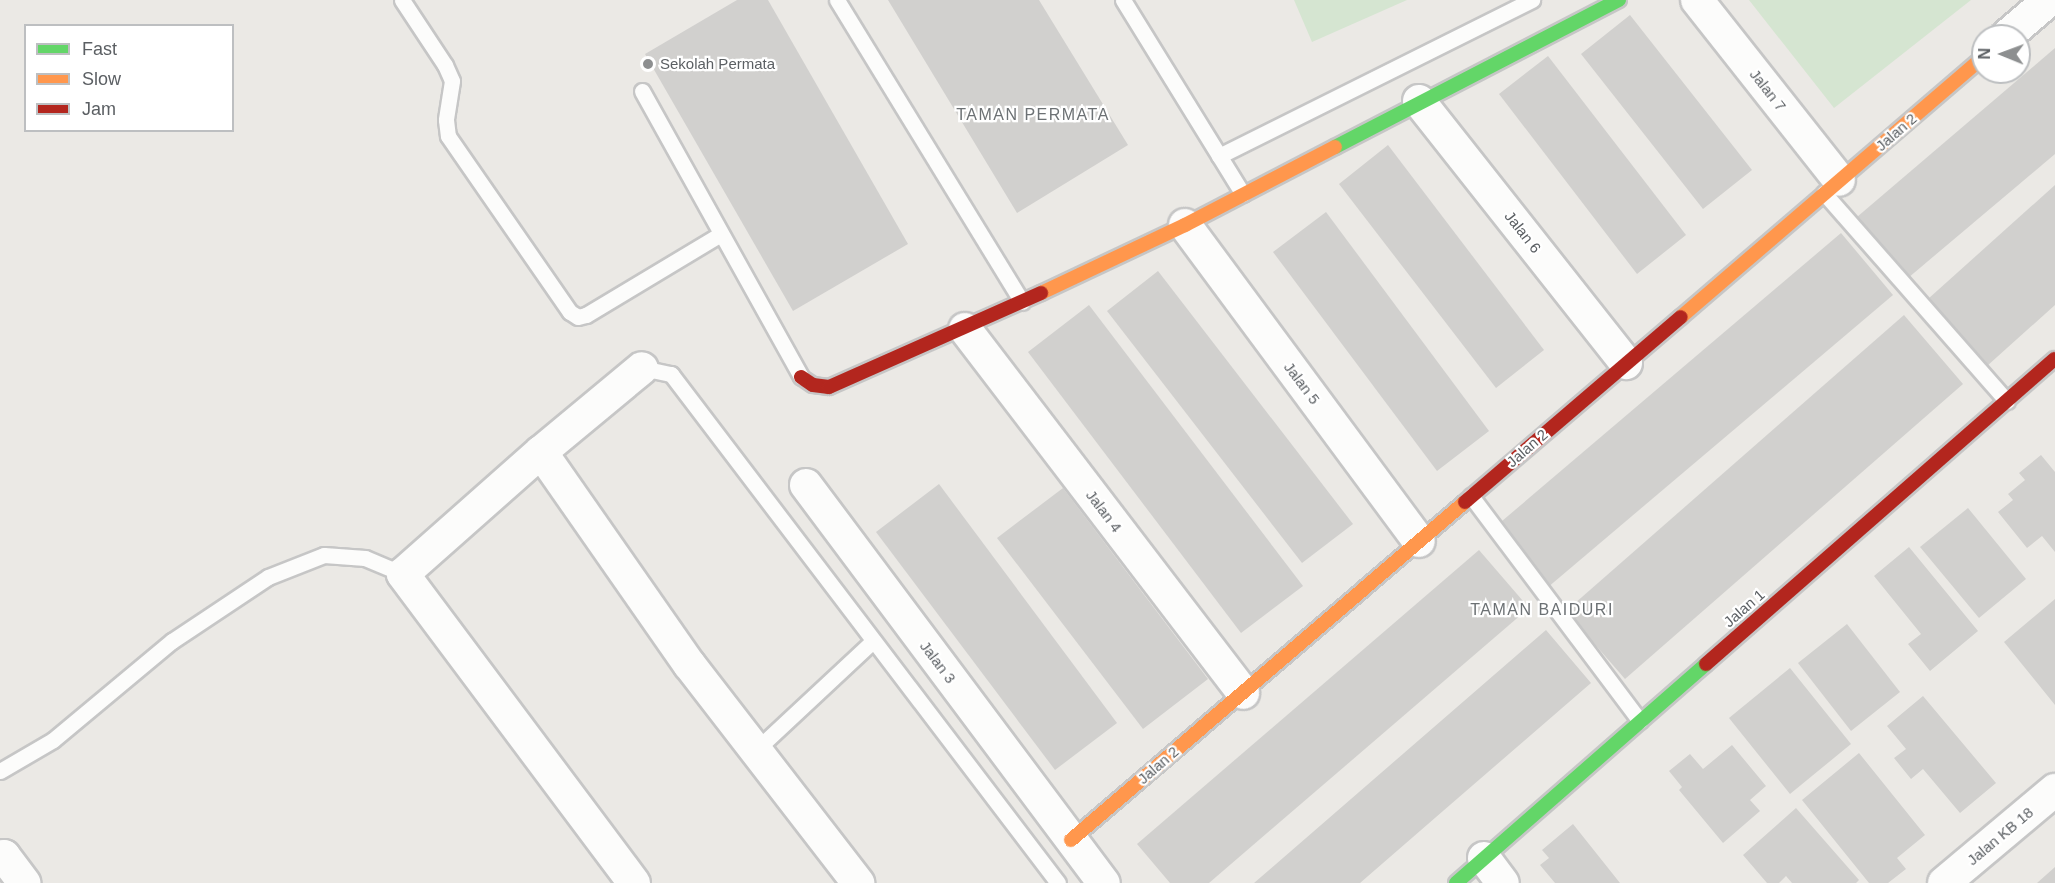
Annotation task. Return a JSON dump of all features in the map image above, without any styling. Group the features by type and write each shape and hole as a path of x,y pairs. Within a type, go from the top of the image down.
{"street":[{"path":"801,377 813,385 829,387 965,329 1185,225 1419,101 1619,0"},
{"name":"Jalan 7","path":"1697,0 1832,187"},
{"path":"2021,24 2049,0"},
{"name":"Jalan 2","path":"1071,840 1971,67"},
{"name":"Jalan 6","path":"1419,101 1626,363"},
{"name":"Jalan 5","path":"1185,225 1419,541"},
{"name":"Jalan 4","path":"965,329 1243,693"},
{"name":"Jalan 1","path":"1456,883 2055,359"},
{"path":"634,883 403,574 541,452 642,368"},
{"path":"541,452 689,664 858,883"},
{"name":"Jalan 3","path":"806,485 1104,883"},
{"name":"Jalan KB 18","path":"1944,883 2055,790"},
{"path":"0,859 4,856 24,883"},
{"path":"1484,858 1503,883"}],"lane":[{"path":"402,0 445,65 452,81 446,120 448,136 570,312 578,317 585,315 721,234"},
{"path":"837,0 1022,302"},
{"path":"1123,0 1243,194"},
{"path":"1219,156 1532,0"},
{"path":"642,91 801,377"},
{"path":"1832,187 2007,401"},
{"path":"642,368 671,374 1058,883"},
{"path":"1471,496 1640,721"},
{"path":"0,771 53,740 172,641 268,577 324,555 365,558 403,574"},
{"path":"756,750 873,641"}],"green space":[{"path":"1294,0 1407,0 1312,42"},
{"path":"1749,0 1971,0 1834,108"}],"building":[{"path":"737,0 768,0 908,244 793,311 645,54"},
{"path":"888,0 1039,0 1128,145 1017,213"},
{"path":"1630,15 1752,170 1703,209 1581,54"},
{"path":"2055,48 2055,154 1908,278 1857,217 2013,84 2031,84 2031,68"},
{"path":"1548,56 1686,235 1637,274 1499,94"},
{"path":"1388,145 1544,350 1496,388 1339,184"},
{"path":"2055,185 2055,305 1987,366 1928,299"},
{"path":"1326,212 1489,431 1437,471 1273,252"},
{"path":"1841,233 1893,295 1547,588 1495,527"},
{"path":"1158,271 1353,524 1302,563 1107,311"},
{"path":"1089,305 1303,586 1241,633 1028,352"},
{"path":"1904,315 1963,384 1625,679 1566,611"},
{"path":"2041,455 2055,472 2055,552 2042,536 2027,548 1998,512 2013,500 2008,494 2025,480 2019,473"},
{"path":"939,484 1117,723 1055,770 876,532"},
{"path":"1063,488 1208,679 1143,729 997,538"},
{"path":"1968,508 2026,579 1979,618 1920,547"},
{"path":"1909,547 1978,631 1930,671 1908,644 1921,634 1874,576"},
{"path":"1479,550 1529,608 1209,883 1170,883 1137,844"},
{"path":"2055,599 2055,705 2004,642"},
{"path":"1847,624 1900,692 1851,731 1798,663"},
{"path":"1546,630 1591,683 1360,883 1254,883"},
{"path":"1790,668 1851,744 1790,794 1729,718"},
{"path":"1923,696 1996,783 1960,813 1923,769 1911,779 1894,758 1906,749 1887,726"},
{"path":"1732,745 1766,786 1750,800 1760,811 1723,843 1679,790 1682,787 1669,771 1690,754 1703,769"},
{"path":"1859,753 1925,835 1897,858 1906,869 1888,883 1869,883 1802,800"},
{"path":"1796,808 1859,880 1856,883 1792,883 1786,876 1779,883 1767,883 1743,855"},
{"path":"1573,824 1620,883 1555,883 1540,865 1549,858 1542,850"},
{"path":"2055,867 2055,883 2037,883"}],"traffic: fast":[{"path":"1335,147 1619,0"},
{"path":"1456,883 1706,664"}],"traffic: slow":[{"path":"1681,317 1971,67"},
{"path":"1041,293 1185,225 1335,147"},
{"path":"1071,840 1465,502"}],"traffic: jam":[{"path":"801,377 813,385 829,387 1041,293"},
{"path":"1465,502 1681,317"},
{"path":"1706,664 2055,359"}],"place":[{"name":"Sekolah Permata","path":"648,64"}],"district":[{"name":"TAMAN PERMATA","path":"1033,115"},
{"name":"TAMAN BAIDURI","path":"1542,610"}]}
